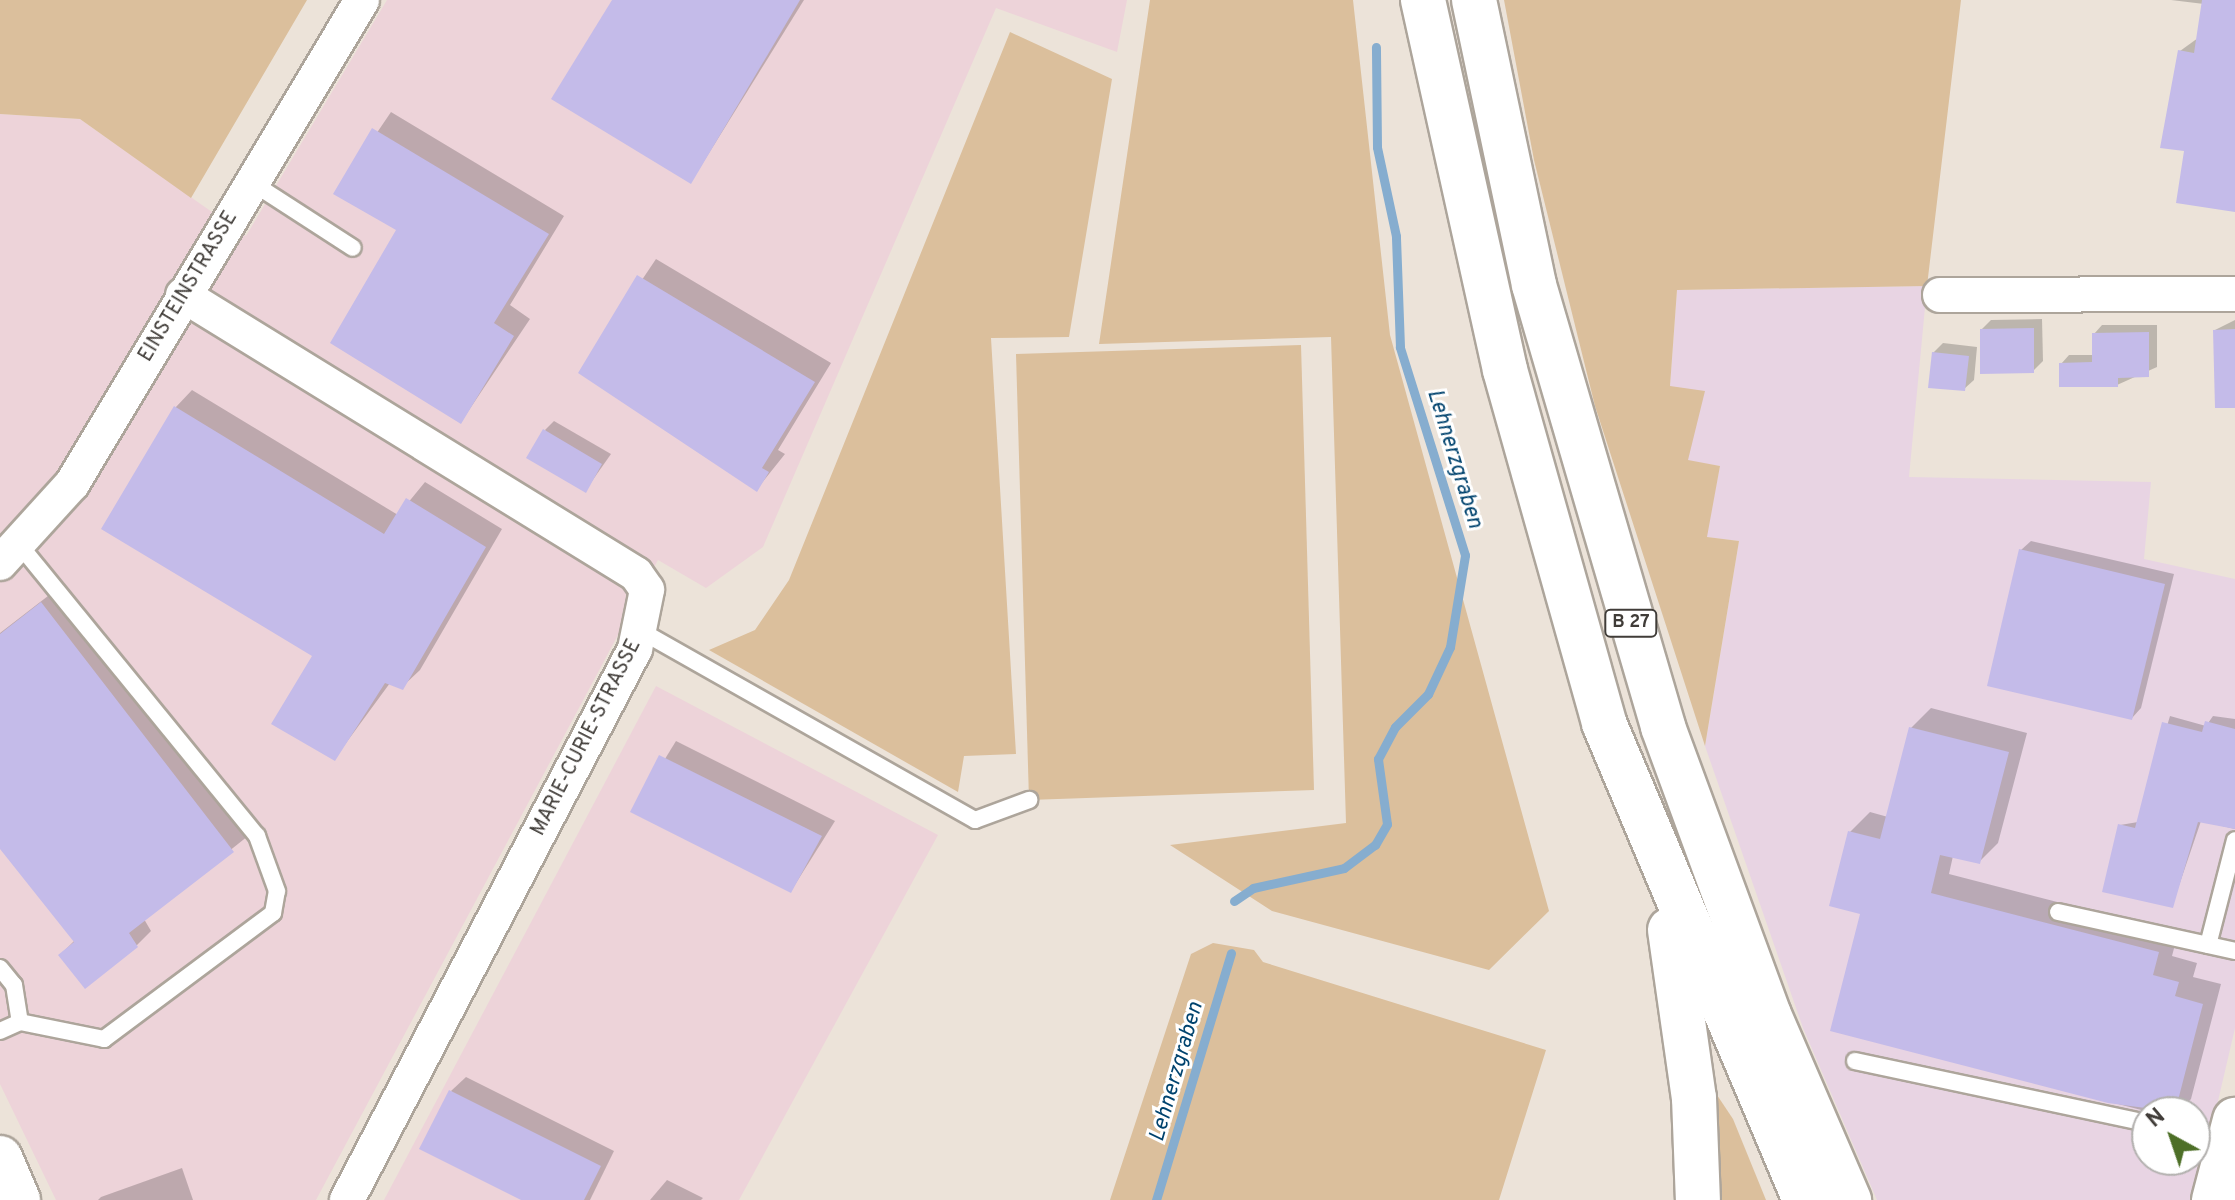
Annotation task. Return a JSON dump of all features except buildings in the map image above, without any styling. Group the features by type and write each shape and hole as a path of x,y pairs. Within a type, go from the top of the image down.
{"main road":[{"name":"B 27","path":"1476,13 1546,330 1663,727 1769,1015 1849,1200"},
{"name":"B 27","path":"1426,18 1505,370 1604,723 1659,865 1805,1200"},
{"path":"1659,865 1694,1098 1698,1200"},
{"path":"2214,1200 2220,1132"},
{"path":"0,1158 18,1200"}],"street":[{"name":"EINSTEINSTRASSE","path":"9,553 72,484 362,0"},
{"path":"1940,295 2235,294"},
{"name":"MARIE-CURIE-STRASSE","path":"183,295 636,574 647,590 641,631 347,1200"}],"lane":[{"path":"251,182 353,248"},
{"path":"0,1031 20,1022 104,1039 273,913 277,891 257,836 9,553"},
{"path":"641,631 975,820 1029,800"},
{"path":"2208,945 2235,840"},
{"path":"2058,912 2235,951"},
{"path":"0,968 14,985 20,1022"},
{"path":"1855,1061 2131,1120"}],"shaded area":[{"path":"0,0 307,0 191,198 80,119 0,114"},
{"path":"387,0 1127,0 1117,52 996,8 763,547 706,588 658,560 316,1200 56,1200 0,1084 0,114 80,119 246,236"},
{"path":"1150,0 1353,0 1390,335 1549,911 1489,970 1272,911 1170,845 1346,823 1331,337 1099,344"},
{"path":"1504,0 1961,0 1927,286 1677,290 1670,386 1705,391 1688,460 1720,466 1707,537 1739,541 1705,746 1595,406 1534,160"},
{"path":"1010,32 1112,79 1069,337 991,338 1016,754 964,756 958,792 709,650 755,630 789,580"},
{"path":"1927,286 1909,477 2151,482 2144,559 2235,579 2235,1028 2211,1131 2211,1096 2131,1096 2131,1176 2201,1176 2195,1200 1877,1200 1803,1028 1705,746 1739,541 1706,537 1720,466 1688,461 1670,386 1677,290"},
{"path":"1301,345 1314,790 1029,800 1016,354"},
{"path":"656,686 938,835 739,1200 384,1200"},
{"path":"1213,943 1254,950 1263,962 1546,1050 1499,1200 1110,1200 1191,954"},
{"path":"1713,1089 1733,1119 1766,1200 1713,1200"}],"waterway":[{"name":"Lehnerzgraben","path":"1234,901 1253,888 1344,868 1375,845 1387,824 1378,759 1395,727 1428,694 1450,647 1465,555 1400,347 1396,236 1377,147 1376,47"},
{"name":"Lehnerzgraben","path":"1156,1200 1231,953"}]}
